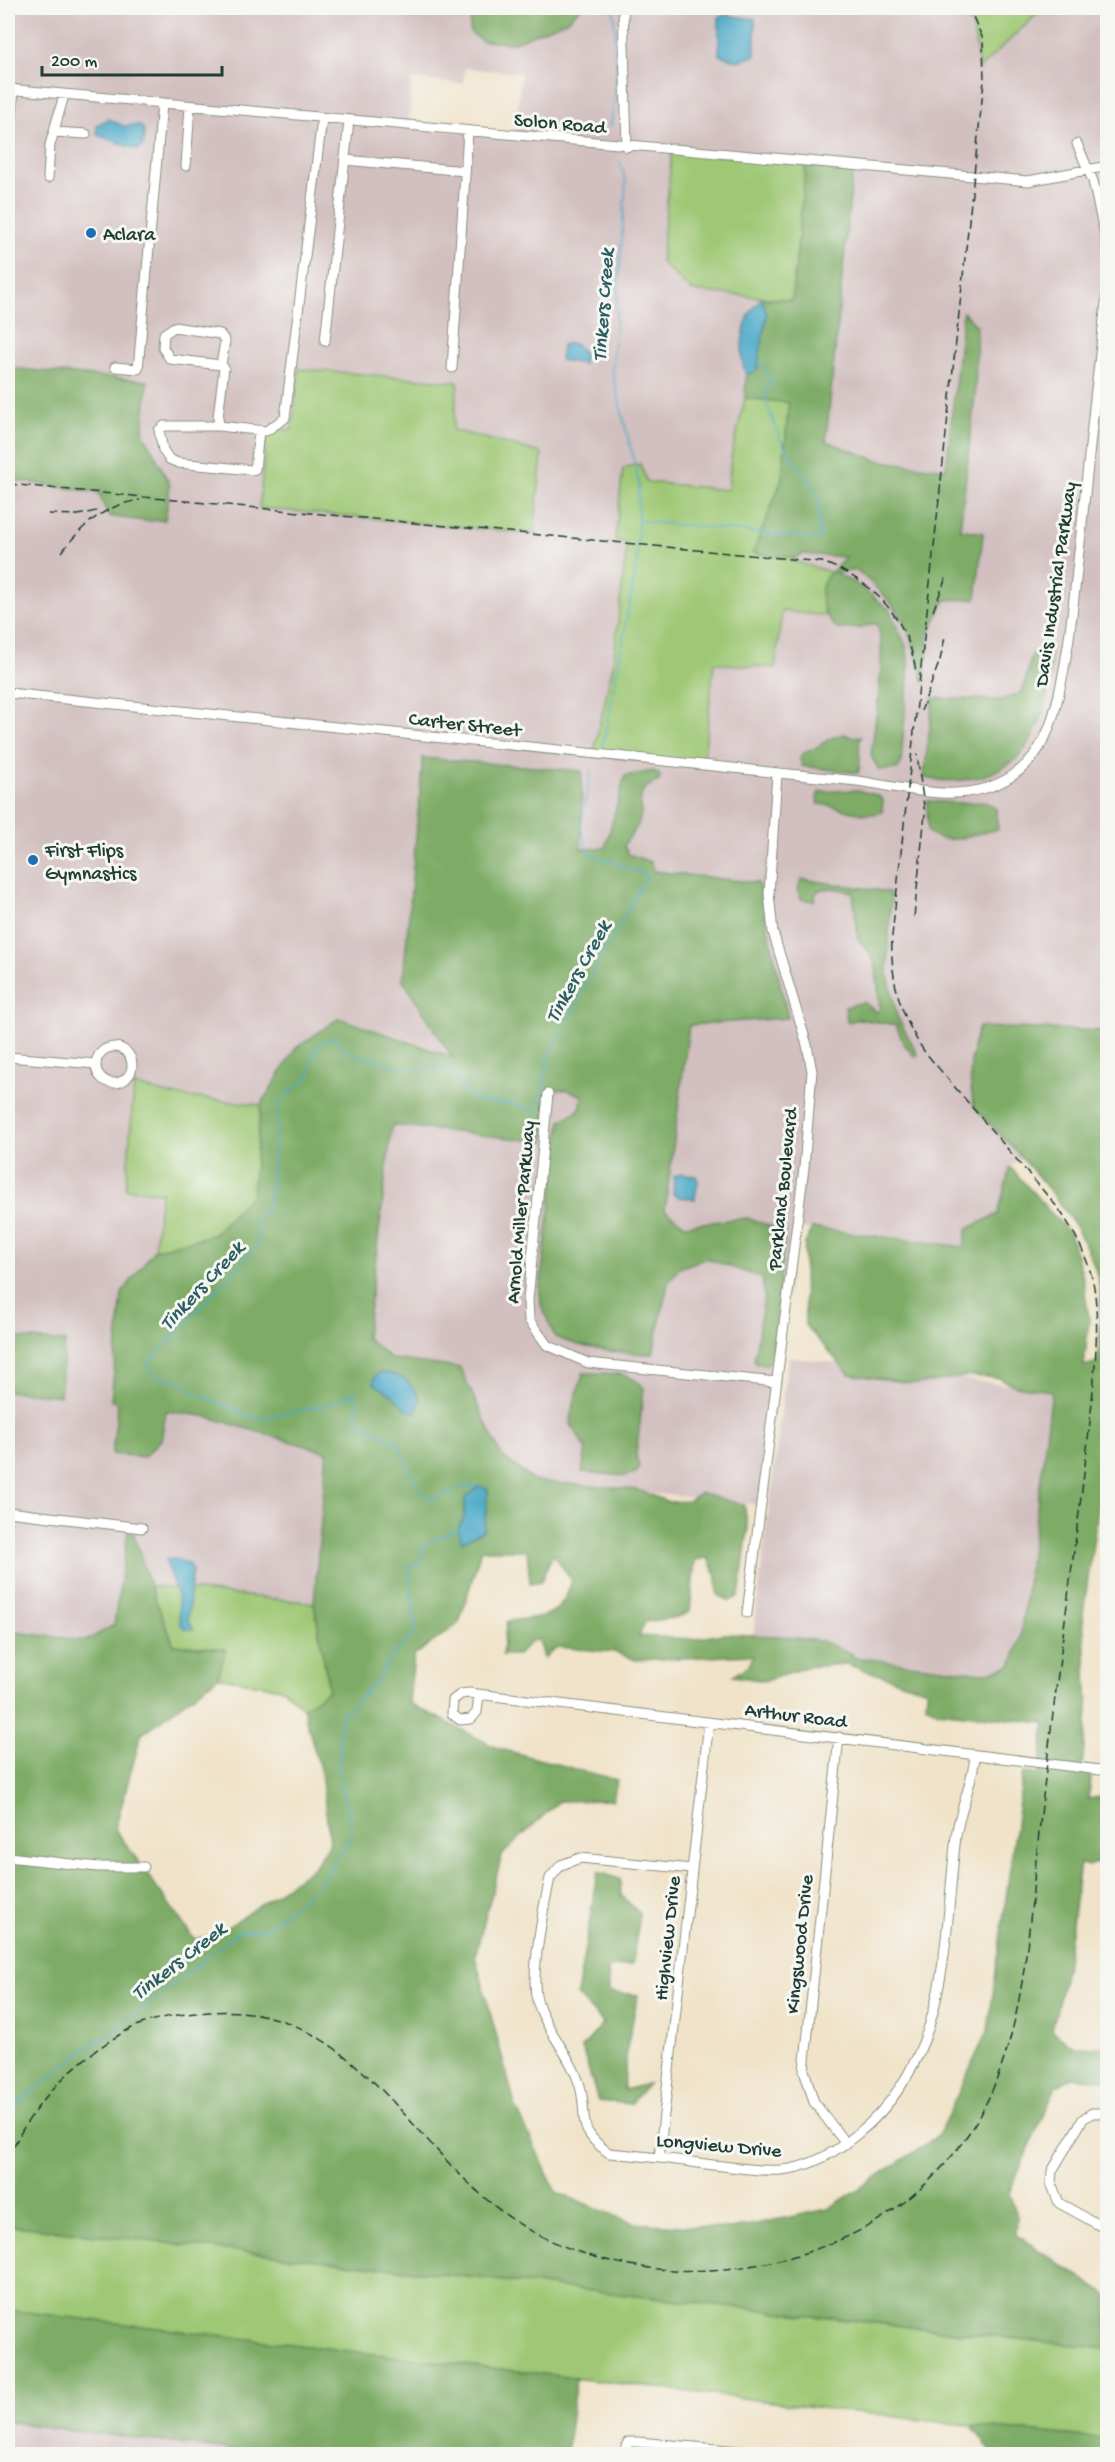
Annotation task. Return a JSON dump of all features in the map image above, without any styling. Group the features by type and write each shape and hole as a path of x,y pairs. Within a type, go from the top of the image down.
{"street":[{"path":"623,8 627,147"},
{"path":"8,162 11,89"},
{"name":"Solon Road","path":"11,89 349,122 1028,182 1107,166"},
{"path":"48,177 50,145 64,95"},
{"path":"115,367 138,369 162,104"},
{"path":"186,166 190,106"},
{"path":"259,431 255,469 252,470 178,463 169,459 159,439 159,430 164,426 219,426 266,431 285,418 322,119"},
{"path":"326,341 349,122"},
{"path":"54,132 86,134"},
{"path":"452,368 468,132"},
{"path":"1077,144 1089,170 1107,249"},
{"path":"345,160 465,171"},
{"name":"Davis Industrial Parkway","path":"918,790 951,795 984,790 1010,777 1028,764 1041,744 1053,715 1072,609 1107,285"},
{"path":"219,426 224,368 221,365 225,341 220,334 174,327 164,334 163,348 170,359 221,365"},
{"name":"Carter Street","path":"8,693 918,790"},
{"name":"Parkland Boulevard","path":"747,1612 804,1168 812,1071 807,1045 774,942 771,918 770,880 777,774"},
{"path":"8,1057 96,1064"},
{"name":"Arnold Miller Parkway","path":"548,1094 528,1300 529,1320 547,1345 588,1363 776,1382"},
{"path":"8,1512 142,1528"},
{"name":"Arthur Road","path":"480,1695 1107,1771"},
{"name":"Highview Drive","path":"659,2158 709,1722"},
{"name":"Kingswood Drive","path":"839,1737 804,2070 814,2102 846,2144"},
{"name":"Longview Drive","path":"692,1869 580,1858 561,1865 550,1878 540,1939 537,1998 580,2087 582,2118 587,2132 609,2153 753,2169 782,2170 806,2165 846,2144 875,2118 902,2087 926,2039 934,2017 957,1832 972,1779 975,1756"},
{"path":"8,1857 98,1867 144,1867"},
{"path":"1107,2113 1092,2113 1083,2119 1052,2171 1051,2183 1059,2203 1107,2230"},
{"path":"623,2454 628,2442 775,2454"}],"shaded area":[{"path":"8,8 1107,8 1107,1031 1014,1027 970,1051 974,1106 1020,1158 1010,1167 998,1214 968,1229 964,1247 796,1228 762,1505 534,1481 501,1455 460,1368 391,1359 366,1337 392,1125 543,1142 296,1048 261,1105 172,1095 154,1250 122,1293 111,1401 204,1416 327,1452 314,1603 150,1586 134,1534 128,1531 114,1625 86,1641 8,1633","holes":["465,68 521,73 515,136 409,127 412,79 463,84"]},
{"path":"788,1357 1052,1390 1015,1678 752,1644"},
{"path":"8,2422 260,2454 8,2454"}],"green space":[{"path":"471,8 581,8 566,21 512,43 482,41 470,32"},
{"path":"953,8 1040,8 1041,10 979,69 973,26"},
{"path":"672,151 806,163 792,300 692,291 661,262"},
{"path":"806,163 853,167 826,441 880,461 946,469 963,312 977,326 975,395 960,529 983,533 976,599 945,600 929,634 924,683 908,631 895,608 857,570 835,573 856,584 889,609 906,646 909,664 901,763 898,769 879,770 871,756 881,667 880,634 876,623 860,628 838,629 829,619 823,606 821,591 823,584 845,557 802,554 795,558 753,553 782,479 789,403 745,398 746,375 757,370 767,314 762,298 792,300"},
{"path":"8,368 148,381 143,432 170,485 165,520 144,521 108,516 99,493 8,479"},
{"path":"299,369 458,382 453,430 542,453 534,534 259,508 266,436 276,429 292,430"},
{"path":"745,398 789,402 782,479 753,553 795,558 793,561 834,573 826,579 822,598 825,616 782,611 775,668 714,663 703,767 593,755 613,665 627,543 615,541 623,468 640,464 647,482 728,490 731,457"},
{"path":"1050,649 1047,695 1036,728 1020,755 1000,769 979,777 946,781 924,778 933,698 1000,700 1022,693 1032,654"},
{"path":"845,734 850,737 861,736 858,773 802,766 800,758 802,754 834,737"},
{"path":"423,758 582,771 581,849 605,848 625,776 654,771 660,775 659,781 650,785 641,794 641,818 624,845 628,854 651,862 653,871 758,883 788,1018 689,1025 665,1210 685,1225 747,1218 785,1231 773,1351 767,1365 758,1364 754,1360 764,1296 762,1278 706,1258 679,1268 668,1283 653,1354 603,1350 555,1337 541,1305 540,1287 561,1121 580,1109 582,1096 568,1090 548,1089 544,1142 392,1125 366,1337 391,1359 460,1368 501,1455 534,1481 638,1490 669,1502 688,1501 701,1493 744,1505 748,1529 739,1596 730,1601 718,1595 717,1579 708,1558 695,1560 690,1612 679,1617 645,1622 639,1636 695,1639 723,1634 778,1636 821,1641 853,1654 851,1657 983,1673 1011,1666 1020,1640 1052,1391 1015,1386 999,1378 969,1376 917,1384 849,1374 805,1325 805,1244 812,1228 964,1247 967,1229 998,1214 1010,1167 1071,1235 1083,1278 1089,1320 1084,1366 1098,1362 1100,1296 1097,1275 1088,1251 1076,1228 1045,1184 974,1106 971,1066 973,1046 979,1027 1107,1031 1108,1438 1083,1614 1088,1709 1082,1767 1093,1768 1088,1799 1107,1796 1107,1860 1088,1866 1080,1863 1066,1969 1052,2030 1074,2047 1107,2047 1107,2080 1072,2077 1056,2087 1009,2193 1017,2216 1016,2235 1107,2295 1107,2349 8,2225 8,1631 86,1641 114,1625 128,1531 134,1534 150,1587 174,1645 226,1649 218,1677 141,1735 115,1829 194,1939 215,1936 315,1866 330,1843 321,1773 303,1708 329,1690 314,1603 327,1452 204,1416 166,1411 161,1440 144,1457 112,1454 118,1403 111,1401 122,1293 154,1250 213,1235 252,1194 261,1105 296,1048 339,1018 452,1057 403,980","holes":["488,1490 484,1530 458,1529 464,1517 465,1498","481,1550 527,1550 530,1583 541,1581 553,1554 572,1580 562,1603 549,1614 507,1621 502,1655 518,1655 531,1641 539,1640 544,1658 557,1647 614,1652 636,1660 753,1655 750,1664 733,1676 766,1681 805,1667 846,1664 927,1690 926,1705 938,1711 1045,1723 1039,1774 1023,1773 988,2030 938,2136 828,2209 732,2229 633,2223 556,2192 515,2105 475,1956 502,1855 559,1801 613,1800 617,1780 497,1748 409,1703 414,1656 459,1623"]},
{"path":"856,790 877,795 883,800 882,812 867,814 851,811 819,804 817,798 819,792"},
{"path":"927,801 986,802 996,809 998,830 962,838 936,837 928,832"},
{"path":"801,879 889,892 891,897 887,971 897,1016 918,1055 915,1057 904,1044 896,1025 859,1019 847,1022 845,1007 864,1002 876,1012 880,1010 876,966 869,951 858,939 853,892 832,888 817,891 814,901 800,899 798,890"},
{"path":"134,1085 172,1095 261,1105 253,1194 213,1235 154,1250 161,1192 126,1189"},
{"path":"8,1337 65,1342 60,1396 8,1391"},
{"path":"583,1373 616,1373 631,1377 644,1388 636,1455 639,1466 636,1473 625,1476 582,1472 586,1449 571,1424 572,1410"},
{"path":"150,1586 314,1603 329,1690 303,1708 283,1689 218,1677 226,1649 174,1645"},
{"path":"598,1872 620,1879 621,1895 640,1914 632,1965 608,1968 609,1992 638,1995 626,2053 624,2090 648,2084 631,2104 598,2101 582,2048 603,2023 577,1995"},
{"path":"8,2225 1107,2349 1107,2439 972,2426 8,2310"},
{"path":"8,2310 576,2378 566,2454 260,2454 8,2422"},
{"path":"972,2426 1107,2439 1107,2454 993,2454"}],"water":[{"path":"725,15 755,19 755,56 738,61 719,55 719,17"},
{"path":"109,119 123,126 138,125 143,128 144,140 141,148 138,150 97,135 97,125"},
{"path":"762,298 767,314 757,370 746,375 742,345 746,323 755,305"},
{"path":"569,343 577,345 584,354 583,364 560,360 562,345"},
{"path":"682,1174 696,1176 698,1181 695,1199 678,1197 673,1194 674,1176"},
{"path":"379,1373 399,1376 409,1383 420,1400 416,1412 407,1410 391,1394 374,1384 374,1378"},
{"path":"480,1486 488,1490 484,1530 462,1542 458,1529 464,1517 465,1498"},
{"path":"174,1559 188,1563 192,1570 188,1620 194,1630 186,1629 180,1624 178,1599 165,1560"}],"waterway":[{"name":"Tinkers Creek","path":"611,126 617,80 614,8"},
{"name":"Tinkers Creek","path":"603,745 637,564 639,482 612,372 626,182 620,162"},
{"name":"Tinkers Creek","path":"640,521 820,539 818,494 782,443 764,397 772,379 759,361"},
{"name":"Tinkers Creek","path":"480,1486 463,1487 433,1499 420,1492 398,1443 357,1422 356,1392 331,1404 257,1419 193,1392 180,1381 159,1378 146,1366 260,1243 255,1220 268,1209 279,1102 309,1076 316,1046 335,1037 345,1051 402,1068 449,1070 468,1095 482,1102 513,1104 537,1112 550,1052 647,875 588,853 581,827 591,770"},
{"name":"Tinkers Creek","path":"8,2112 79,2053 120,2027 239,1931 265,1929 319,1884 351,1838 350,1814 339,1774 341,1716 377,1681 387,1661 416,1633 408,1568 419,1563 425,1544 458,1529"}],"railway":[{"path":"8,2159 28,2121 53,2088 84,2060 129,2029 162,2018 186,2014 210,2012 264,2016 310,2033 351,2061 388,2096 458,2173 496,2207 539,2235 573,2250 609,2261 645,2267 719,2270 792,2257 827,2245 855,2233 906,2201 929,2181 968,2135 996,2081 1014,2023 1025,1963 1046,1771 1087,1446 1097,1326 1093,1283 1082,1249 1071,1227 1058,1208 924,1051 903,1010 893,967 892,936 984,81 983,39 969,8"},
{"path":"8,484 822,562 857,579 885,604 905,635 916,673"},
{"path":"62,552 95,518 116,506 140,500"},
{"path":"48,514 78,515 101,510"},
{"path":"933,611 946,578"},
{"path":"921,711 940,660 945,637"},
{"path":"914,917 925,814 917,754"}],"place":[{"name":"Aclara","path":"91,233"},
{"name":"First Flips Gymnastics","path":"33,860"}]}
